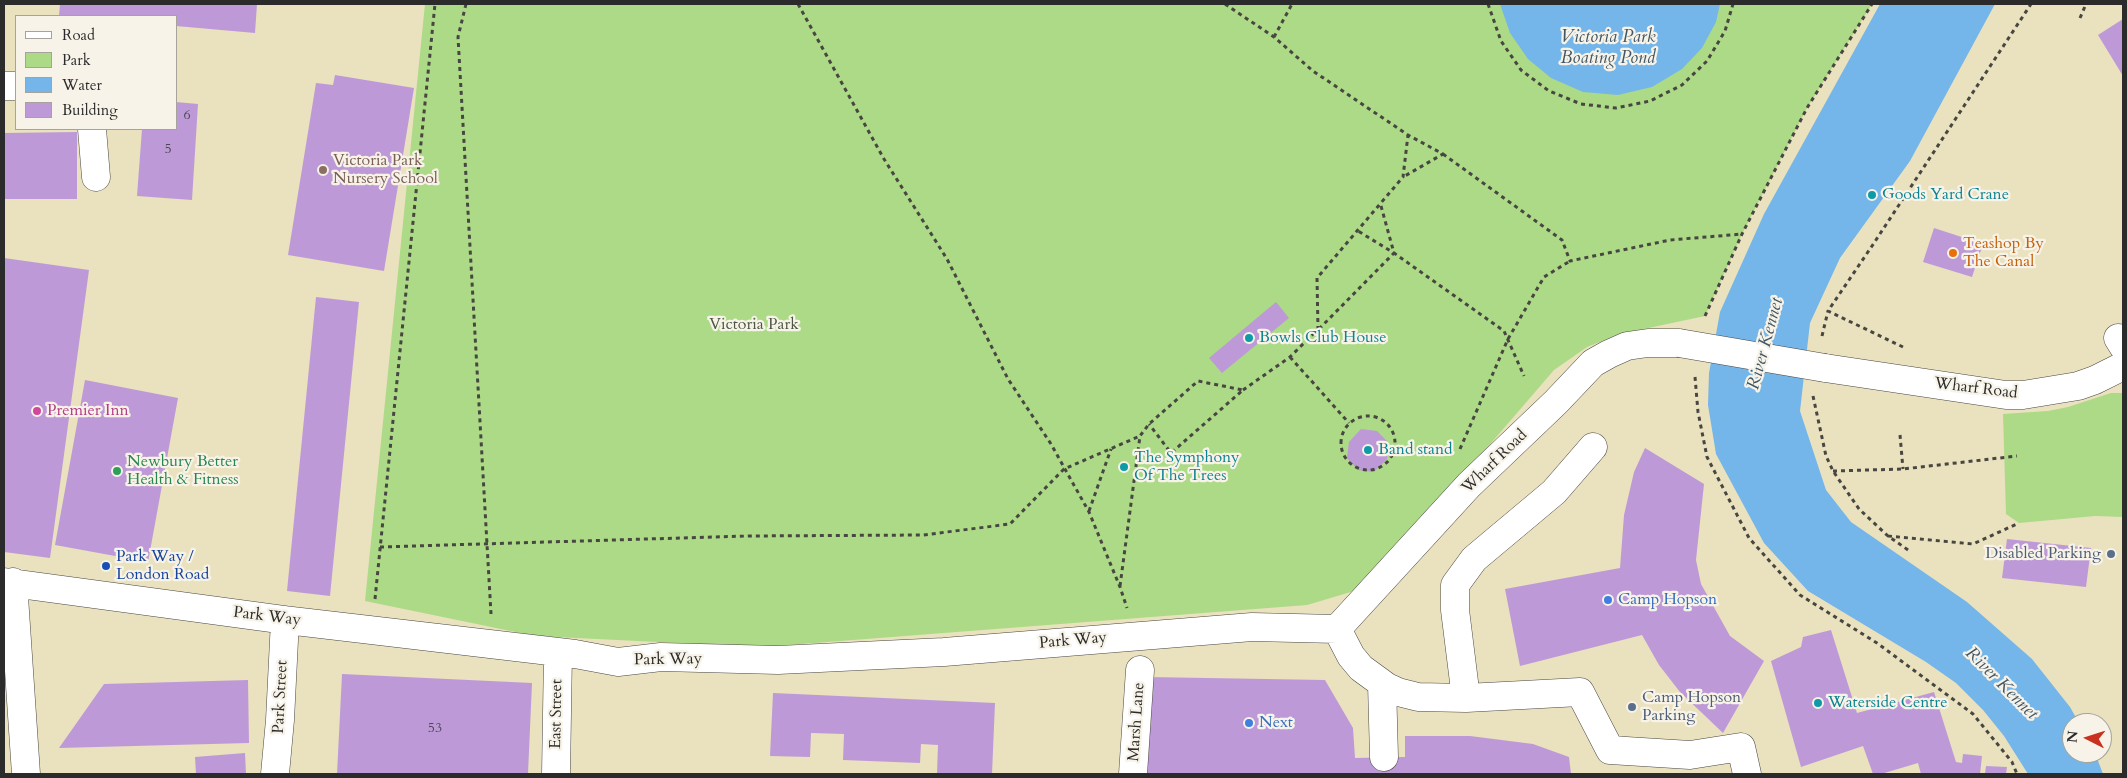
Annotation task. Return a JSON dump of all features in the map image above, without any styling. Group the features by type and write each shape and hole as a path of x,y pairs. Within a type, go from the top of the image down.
{"street":[{"path":"92,130 96,177"},
{"name":"Wharf Road","path":"1337,629 1469,485 1556,402 1593,363 1627,346 1648,343 1679,343 1818,378 2006,395 2023,395 2078,386 2123,366"},
{"path":"1466,698 1455,610 1455,585 1474,560 1554,492 1593,447"},
{"path":"9,582 26,774"},
{"name":"Park Way","path":"9,582 285,620 575,654 618,662 661,657 778,660 944,652 1252,627 1337,629"},
{"name":"Park Street","path":"275,774 285,620"},
{"path":"1337,629 1351,656 1362,668 1382,684 1398,692 1418,697 1466,698 1580,692 1610,750 1690,755 1741,747 1748,774"},
{"name":"East Street","path":"556,774 558,653"},
{"name":"Marsh Lane","path":"1133,774 1140,670"},
{"path":"1382,684 1384,757"}],"path":[{"path":"356,627 359,606 374,608 435,4"},
{"path":"466,4 458,37 492,645"},
{"path":"798,4 884,159 947,259 1008,379 1052,444 1089,512 1120,587 1135,636"},
{"path":"1225,4 1274,37 1313,71 1408,135 1443,154 1562,240 1570,260"},
{"path":"1274,37 1292,4"},
{"path":"1488,4 1500,41 1521,70 1557,95 1581,104 1616,108 1650,101 1682,85 1707,61 1725,31 1733,4"},
{"path":"1704,324 1742,234 1807,108 1872,4"},
{"path":"1906,348 1828,311 2031,4"},
{"path":"2080,18 2086,4"},
{"path":"1403,177 1408,135"},
{"path":"1318,329 1317,278 1403,177 1443,154"},
{"path":"1380,205 1394,253"},
{"path":"1358,231 1394,253 1504,331 1524,376"},
{"path":"1458,454 1508,339 1544,277 1570,260 1670,240 1742,234"},
{"path":"1150,424 1171,453 1243,390 1290,357 1394,253"},
{"path":"1290,357 1349,423"},
{"path":"1695,376 1698,412 1707,457 1749,538 1800,595 1877,643 1973,714 2012,762 2017,774"},
{"path":"1818,378 1826,456 1833,471 1859,509 1888,536 1911,552"},
{"path":"380,547 748,536 933,534 1010,524 1064,469 1140,436 1150,424 1198,382 1243,390"},
{"path":"1366,416 1375,417 1390,427 1395,445 1393,454 1388,462 1373,470 1364,470 1349,462 1341,447 1344,430 1349,423 1366,416"},
{"path":"1900,435 1903,469"},
{"path":"1120,587 1140,436"},
{"path":"1089,512 1112,448"},
{"path":"1833,471 1903,469 2017,456"},
{"path":"1888,536 1973,544 2019,523"}],"green space":[{"name":"Victoria Park","path":"425,4 1872,4 1807,108 1742,234 1705,316 1620,334 1587,347 1554,370 1405,543 1354,591 1307,605 762,647 535,636 365,601"},
{"path":"2111,393 2123,393 2123,517 2095,516 2019,523 2006,514 2003,414 2048,411 2068,407"}],"water":[{"name":"Victoria Park Boating Pond","path":"1500,4 1720,4 1716,22 1702,48 1682,69 1652,87 1618,95 1583,92 1551,78 1528,59 1510,33"},
{"name":"River Kennet","path":"1880,4 1995,4 1910,161 1840,258 1810,323 1800,411 1826,490 1851,522 1967,602 2032,659 2073,713 2062,713 2062,763 2099,763 2103,774 2028,774 2004,736 1983,710 1956,683 1926,662 1808,591 1764,543 1716,454 1708,405 1709,373 1720,312 1764,214"}],"building":[{"path":"60,4 257,4 255,33 178,26 178,15 59,15"},
{"path":"2123,19 2123,76 2098,35"},
{"path":"335,75 414,88 384,271 288,255 316,83 333,85"},
{"path":"178,102 198,104 192,200 137,196 142,130 178,130"},
{"path":"77,132 77,199 4,199 4,133"},
{"name":"Teashop By The Canal","path":"1934,228 1983,244 1972,277 1923,262"},
{"name":"Premier Inn","path":"4,258 89,270 50,558 4,552"},
{"path":"316,297 359,302 330,596 287,591"},
{"name":"Bowls Club House","path":"1276,302 1289,318 1222,373 1209,358"},
{"name":"Newbury Better Health & Fitness","path":"85,380 178,398 148,562 55,545"},
{"name":"Band stand","path":"1361,429 1377,431 1388,442 1387,459 1374,472 1358,470 1347,458 1349,442"},
{"name":"Camp Hopson","path":"1645,448 1704,484 1696,560 1701,584 1730,636 1764,661 1723,733 1680,692 1659,665 1642,635 1520,666 1505,589 1620,568 1624,515 1634,472"},
{"path":"2007,539 2091,548 2086,587 2002,578"},
{"name":"Waterside Centre","path":"1831,630 1857,713 1934,692 1956,762 1962,763 1963,754 1982,756 1980,774 1921,774 1918,763 1881,774 1873,774 1863,746 1801,767 1771,661 1801,647 1803,637"},
{"path":"342,674 532,683 528,774 337,774"},
{"name":"Next","path":"1148,677 1325,680 1353,728 1355,758 1405,757 1405,736 1470,736 1533,744 1569,757 1571,774 1146,774"},
{"path":"248,680 249,743 59,748 104,684"},
{"path":"773,693 995,703 992,774 937,774 938,745 921,744 920,763 843,760 844,734 811,733 810,757 770,756"},
{"path":"245,753 246,774 196,774 195,757"},
{"path":"1986,766 2007,767 2006,774 1985,774"}],"place":[{"name":"Victoria Park Nursery School","path":"323,170"},
{"name":"Goods Yard Crane","path":"1872,195"},
{"name":"Teashop By The Canal","path":"1953,253"},
{"name":"Bowls Club House","path":"1249,338"},
{"name":"Premier Inn","path":"37,411"},
{"name":"Band stand","path":"1368,450"},
{"name":"The Symphony Of The Trees","path":"1124,467"},
{"name":"Newbury Better Health & Fitness","path":"117,471"},
{"name":"Disabled Parking","path":"2111,554"},
{"name":"Park Way / London Road","path":"106,566"},
{"name":"Camp Hopson","path":"1608,600"},
{"name":"Waterside Centre","path":"1818,703"},
{"name":"Camp Hopson Parking","path":"1632,707"},
{"name":"Next","path":"1249,723"}]}
